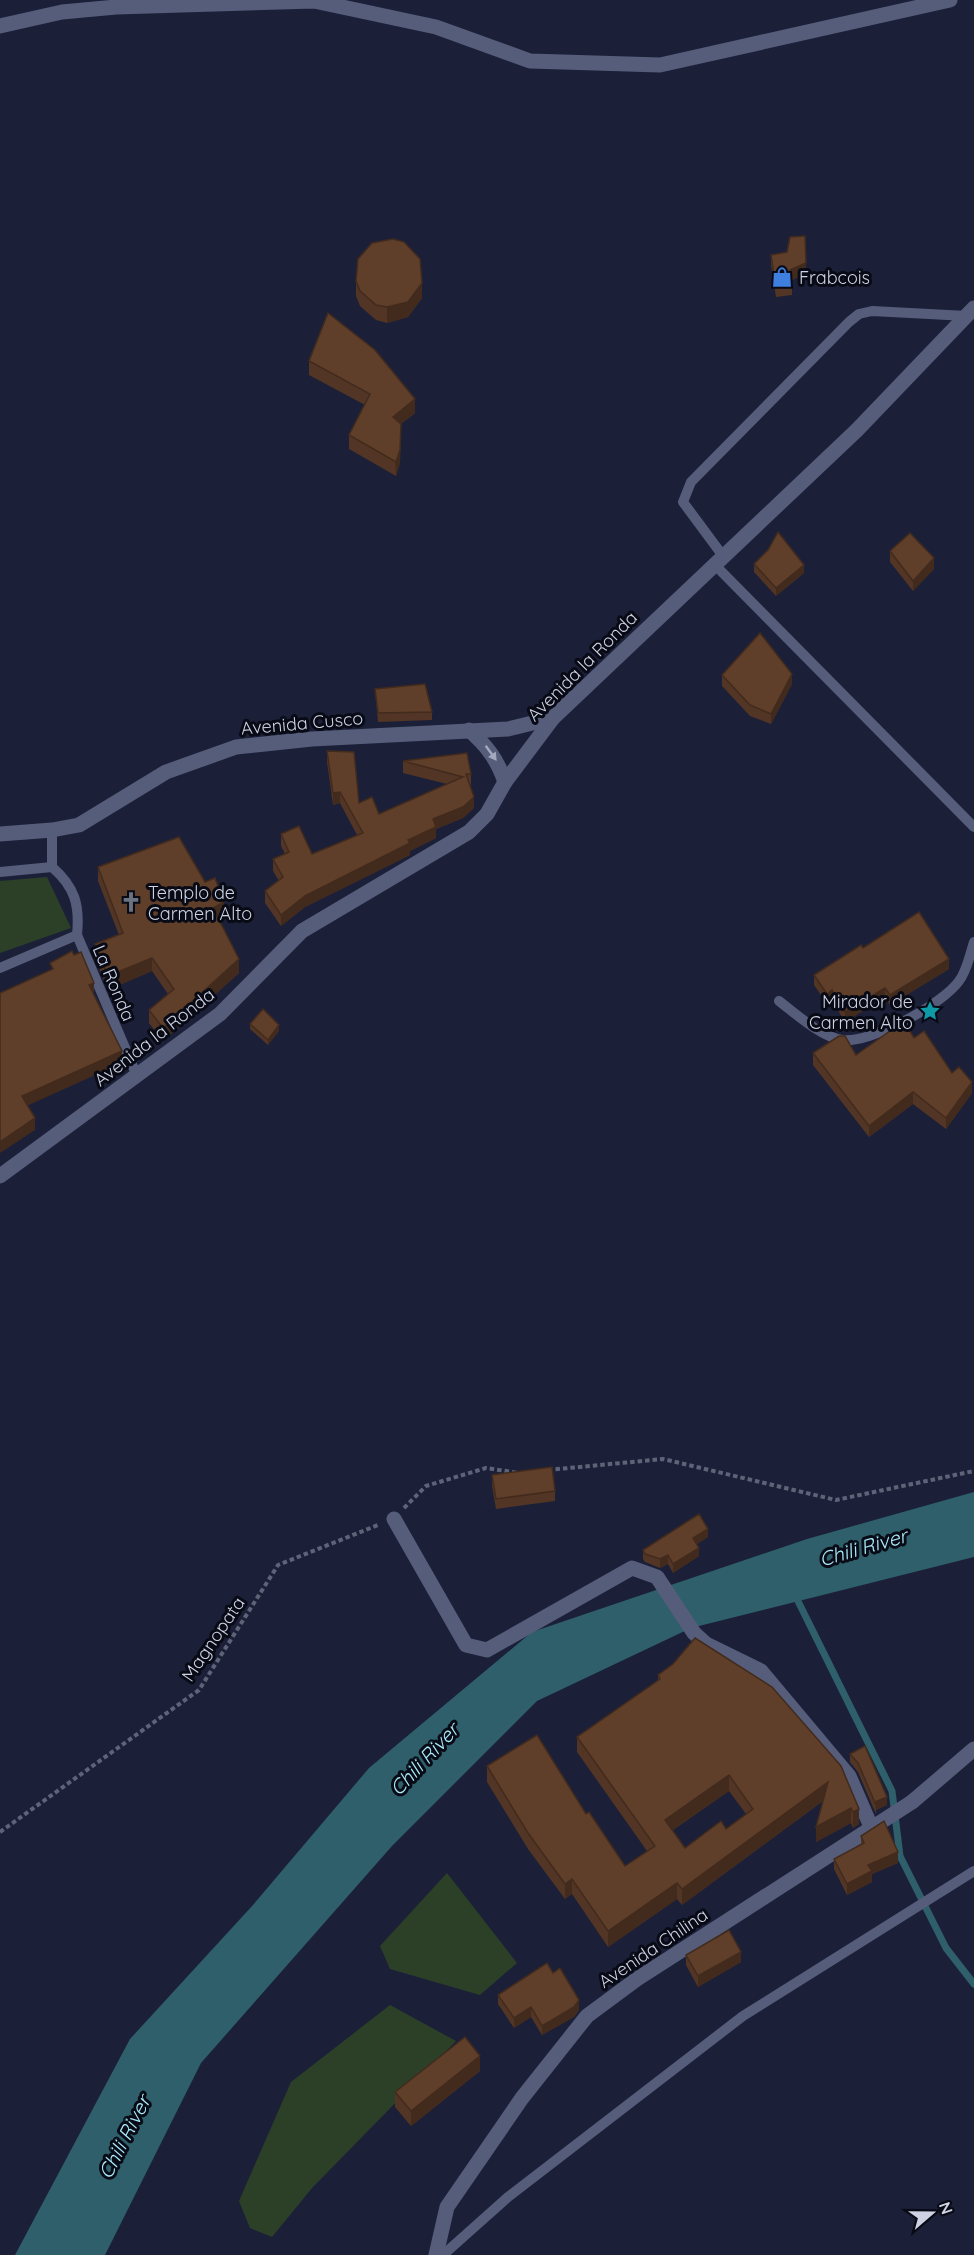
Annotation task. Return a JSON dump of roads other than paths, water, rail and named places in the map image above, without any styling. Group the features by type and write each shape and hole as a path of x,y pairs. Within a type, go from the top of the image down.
{"street":[{"path":"0,26 62,12 116,7 314,1 436,27 530,61 660,65 951,0"},
{"name":"Avenida la Ronda","path":"0,1176 220,1014 302,931 469,832 487,814 505,782 553,718 857,430 970,312"},
{"name":"Avenida Cusco","path":"0,834 52,830 79,825 166,772 236,747 312,740 508,729 553,718"},
{"path":"469,730 487,746 498,762 505,782"},
{"path":"394,1519 466,1645 487,1650 632,1568 657,1577 694,1633 706,1644 760,1671 849,1776 872,1829"},
{"name":"Avenida Chilina","path":"438,2254 447,2207 522,2098 586,2016 637,1979 912,1802 974,1749"}],"lane":[{"path":"970,312 872,311 860,314 849,322 691,482 685,492 683,502 718,560 974,827"},
{"path":"52,830 52,867"},
{"path":"0,872 52,867 68,880 80,913 77,935 0,969"},
{"name":"La Ronda","path":"77,935 137,1076"},
{"path":"779,1001 801,1018 840,1039 859,1040 884,1031 935,1005 959,981 974,942"},
{"path":"438,2254 525,2183 743,2016 974,1871"}],"water":[{"name":"Chili River","path":"974,1492 974,1557 691,1628 537,1701 392,1846 201,2063 105,2255 15,2255 130,2039 253,1905 369,1768 532,1632 807,1539"}],"waterway":[{"path":"794,1593 892,1791 900,1856 946,1948 974,1984"}],"place":[{"name":"Frabcois","path":"782,277"},
{"name":"Templo de Carmen Alto","path":"131,902"},
{"name":"Mirador de Carmen Alto","path":"930,1011"}]}
